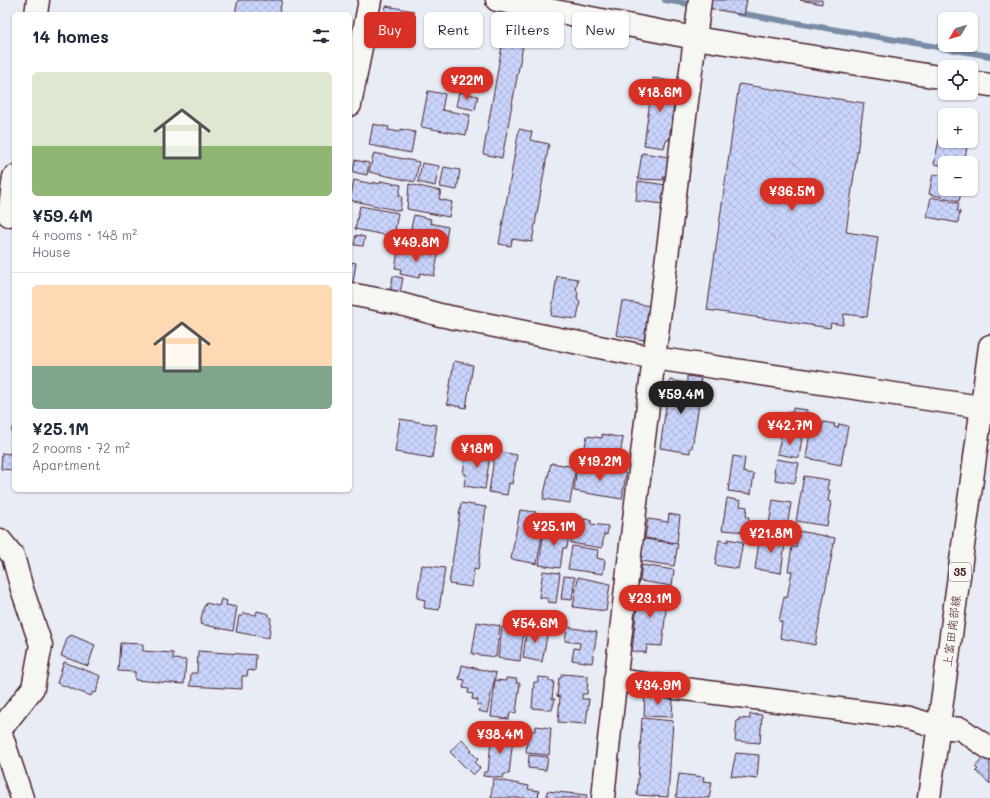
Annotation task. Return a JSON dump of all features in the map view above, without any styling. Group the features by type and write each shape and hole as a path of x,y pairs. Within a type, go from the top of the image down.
{"main road":[{"path":"36,12 38,0"},
{"path":"352,94 370,0"},
{"path":"497,0 695,38 938,77"},
{"path":"603,798 615,680 654,358 700,0"},
{"path":"978,83 990,85"},
{"path":"8,215 12,190"},
{"path":"352,294 397,303 440,315 654,358 986,408"},
{"name":"上富田南部線","path":"929,798 986,408 990,346"},
{"path":"0,540 12,556 41,645 33,688 0,730 22,798"},
{"path":"615,680 910,718 939,727 961,730 990,749"}],"building":[{"path":"238,0 282,0 279,12 235,12"},
{"path":"710,0 747,0 744,15 708,8"},
{"path":"800,0 822,0 822,4"},
{"path":"386,6 414,11 414,12 385,12"},
{"path":"502,48 523,48 502,158 483,154"},
{"path":"653,78 677,82 669,140 666,140 664,148 644,145"},
{"path":"739,84 864,103 846,232 878,237 867,317 844,314 843,325 831,323 830,328 707,310"},
{"path":"428,91 445,94 442,110 470,115 466,135 421,127"},
{"path":"459,92 478,96 475,110 456,106"},
{"path":"373,124 389,127 388,130 400,132 401,129 415,132 411,153 369,145"},
{"path":"519,129 532,132 530,140 549,144 532,242 512,239 511,246 499,244"},
{"path":"938,145 938,148 967,148 965,156 938,156 938,165 934,164"},
{"path":"374,153 419,162 415,182 369,172"},
{"path":"642,153 669,157 666,176 664,176 663,180 638,179"},
{"path":"355,160 369,163 367,175 353,172"},
{"path":"422,163 439,166 435,186 418,182"},
{"path":"444,167 460,170 457,190 440,187"},
{"path":"933,174 938,175 938,196 960,196 959,201 929,194"},
{"path":"354,180 373,184 373,182 380,184 381,181 401,185 399,196 402,197 400,211 352,200"},
{"path":"638,181 666,185 664,204 636,201"},
{"path":"409,184 441,191 439,199 452,202 449,217 407,209"},
{"path":"931,197 959,203 957,211 960,211 958,223 927,217"},
{"path":"360,206 398,213 394,237 355,229"},
{"path":"414,215 431,219 430,223 448,227 445,244 431,241 430,246 400,240 402,230 410,232"},
{"path":"356,235 365,237 363,246 354,245"},
{"path":"399,247 438,255 434,276 420,273 419,278 400,274 401,269 395,268"},
{"path":"352,262 356,263 352,283"},
{"path":"393,276 403,278 400,293 390,291"},
{"path":"557,276 578,279 576,291 578,291 577,300 580,301 577,319 551,316"},
{"path":"622,301 650,306 644,340 616,335"},
{"path":"454,361 473,365 466,408 447,404"},
{"path":"687,376 701,378 698,398 700,398 690,453 660,448 670,380 687,383"},
{"path":"793,408 807,410 804,432 784,429 787,412 793,412"},
{"path":"400,419 437,425 432,458 395,452"},
{"path":"812,420 819,421 818,425 822,426 823,422 835,424 834,427 838,428 839,424 848,426 841,465 806,458"},
{"path":"12,428 12,470 1,469 2,453 11,454"},
{"path":"782,433 802,437 799,458 777,454"},
{"path":"602,434 623,438 618,467 582,461 587,436 602,438"},
{"path":"470,449 487,452 488,449 491,449 485,489 464,486 466,474 463,474 465,460 468,460"},
{"path":"495,451 517,455 512,484 509,483 507,495 489,492"},
{"path":"733,456 745,458 743,472 754,474 751,494 728,491"},
{"path":"776,459 799,463 795,483 775,480 776,473 774,473"},
{"path":"551,463 576,467 570,503 543,499"},
{"path":"577,465 626,473 622,499 574,491"},
{"path":"804,476 829,480 827,489 830,490 828,501 831,502 827,526 796,521"},
{"path":"727,498 741,501 740,506 747,507 746,517 749,517 747,532 722,530"},
{"path":"773,500 791,503 787,527 769,524"},
{"path":"461,503 486,507 478,570 474,569 472,587 449,584"},
{"path":"520,510 536,512 534,520 538,520 537,528 543,529 537,564 511,559"},
{"path":"669,514 680,516 677,543 645,538 648,519 668,522"},
{"path":"578,518 591,520 591,524 608,526 607,535 604,534 602,548 571,543 574,521 577,521"},
{"path":"558,524 568,526 568,528 570,528 567,548 563,548 560,568 539,565 543,537 549,538 550,528 558,529"},
{"path":"799,531 835,538 815,645 780,638 782,622 779,621 784,597 787,598 792,571 788,571 792,547 796,547"},
{"path":"770,534 786,536 781,573 755,569 759,542 769,544"},
{"path":"638,538 678,544 674,566 635,560"},
{"path":"728,539 743,542 738,569 715,565 719,540 728,542"},
{"path":"572,546 598,550 597,558 605,560 603,574 568,569"},
{"path":"422,565 445,568 439,610 424,608 425,600 417,598"},
{"path":"642,565 674,570 672,586 640,581"},
{"path":"543,571 560,573 556,603 548,602 549,599 539,597"},
{"path":"564,576 575,577 572,600 561,599"},
{"path":"578,577 610,584 606,611 573,607"},
{"path":"639,588 668,592 662,646 647,645 646,653 632,651"},
{"path":"221,599 227,601 226,605 237,607 233,631 200,624 206,603 219,606"},
{"path":"257,611 269,614 269,617 271,618 269,638 236,632 239,616 243,616 243,613 256,615"},
{"path":"477,622 500,626 496,657 472,654"},
{"path":"502,627 524,630 520,661 498,658"},
{"path":"527,627 548,631 542,662 523,658"},
{"path":"567,627 597,632 592,663 572,660 574,648 579,649 580,643 565,641"},
{"path":"71,635 95,645 88,666 61,656 68,636 70,637"},
{"path":"121,643 143,644 143,651 173,653 173,659 186,660 184,684 135,680 135,672 119,671"},
{"path":"198,651 256,655 255,671 248,670 247,676 242,676 242,689 190,686 191,673 197,673"},
{"path":"64,662 101,676 96,693 93,692 91,696 57,683"},
{"path":"462,665 496,673 487,713 479,711 481,706 477,705 478,700 472,699 473,694 468,693 469,689 463,688 465,680 459,679"},
{"path":"562,674 588,676 587,694 582,694 582,699 589,699 586,724 558,722 560,697 557,696 559,678 561,678"},
{"path":"539,677 549,678 549,681 554,681 552,699 555,699 552,710 532,708 534,682 538,682"},
{"path":"506,678 517,679 516,683 520,683 516,713 510,712 509,719 491,717 495,680 506,681"},
{"path":"645,693 673,698 672,717 644,716"},
{"path":"750,714 762,715 760,743 735,741 737,720 739,721 739,718 750,719"},
{"path":"642,718 673,721 668,797 637,795"},
{"path":"536,726 551,728 549,755 526,753 528,730 535,731"},
{"path":"492,730 510,732 509,738 513,738 509,774 504,774 503,778 483,776 484,772 488,772"},
{"path":"462,739 472,750 470,751 478,759 475,763 480,768 473,775 450,752"},
{"path":"990,750 990,784 976,771 978,769 975,767"},
{"path":"736,753 759,755 757,779 731,776"},
{"path":"529,755 548,757 546,770 528,768"},
{"path":"679,774 704,777 703,781 712,782 709,798 676,798"},
{"path":"493,779 529,786 528,789 539,791 538,798 491,798"},
{"path":"547,791 587,795 586,798 547,798"}],"waterway":[{"path":"665,0 695,5"},
{"path":"738,13 990,56"}]}
